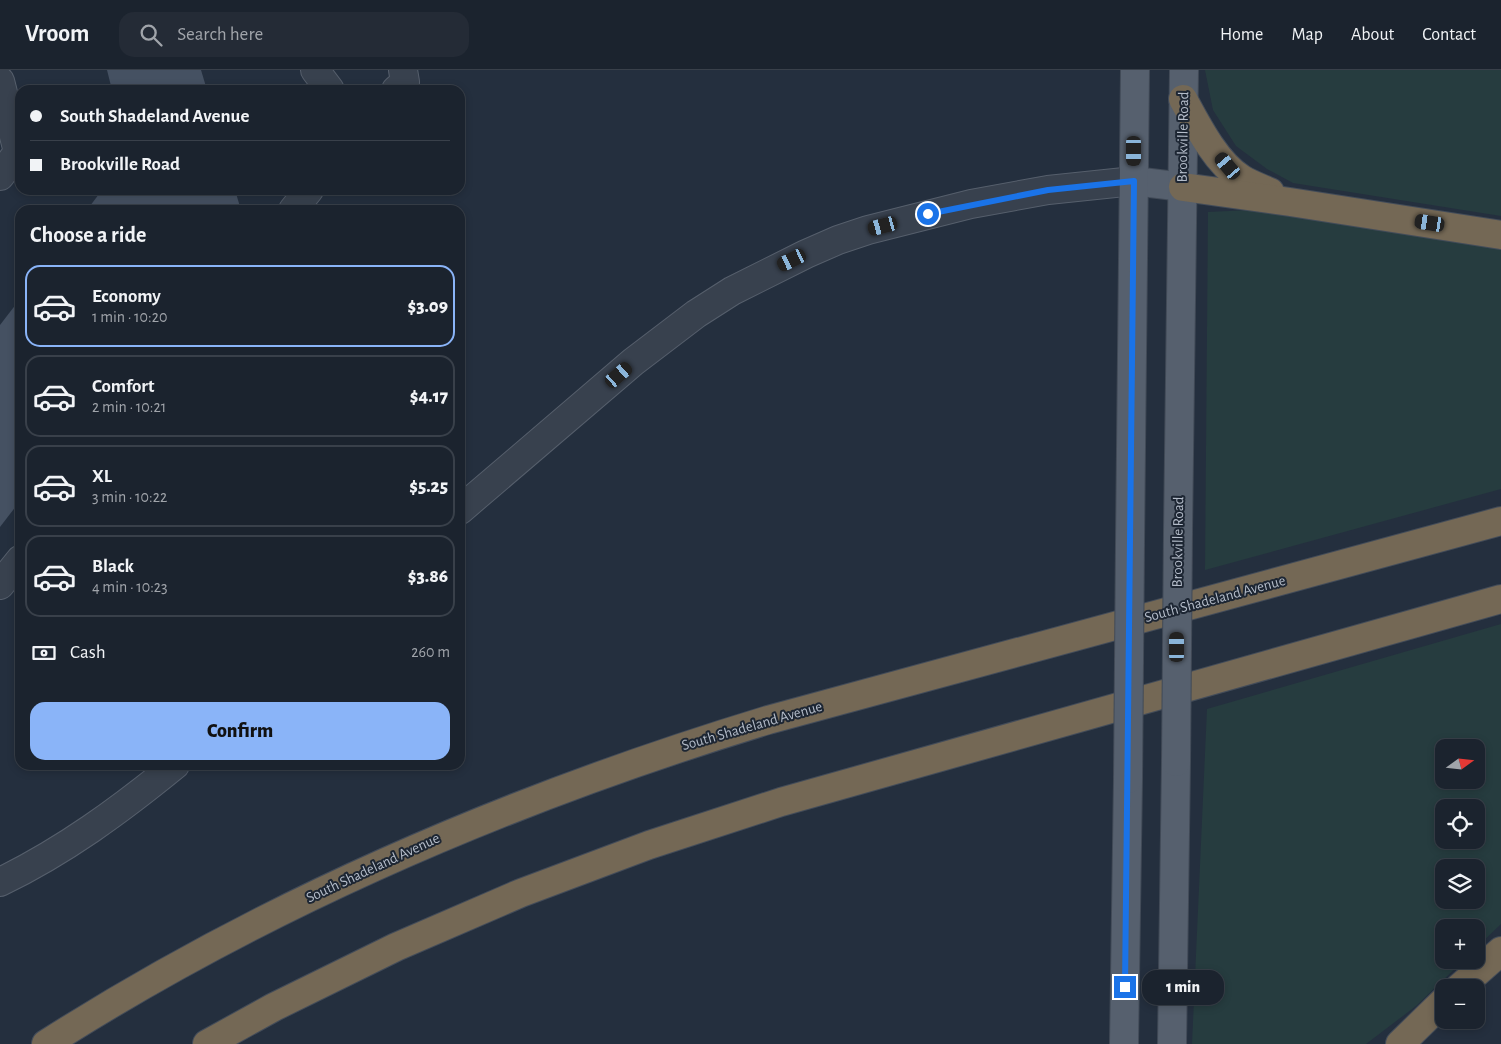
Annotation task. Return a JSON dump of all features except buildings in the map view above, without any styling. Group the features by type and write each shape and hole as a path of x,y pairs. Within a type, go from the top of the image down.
{"highway":[{"path":"1183,99 1207,140 1228,166 1241,178 1290,202"},
{"path":"1183,187 1501,235"},
{"name":"South Shadeland Avenue","path":"46,1044 152,980 311,896 473,823 589,779 682,746 768,720 1501,522"},
{"path":"207,1044 303,992 396,947 529,890 648,845 781,802 1501,599"},
{"path":"1469,979 1497,955"},
{"path":"1478,979 1497,955"},
{"path":"1400,1044 1435,1010"},
{"path":"1426,1044 1438,1029"}],"main road":[{"path":"1124,1044 1135,70"},
{"name":"Brookville Road","path":"1172,1044 1184,70"},
{"path":"1134,181 1183,187"}],"street":[{"path":"315,70 326,85"},
{"path":"402,85 405,82 403,70"},
{"path":"0,80 15,140"},
{"path":"0,176 15,156"},
{"path":"465,506 633,362 696,314 732,291 798,258 838,240 868,230 971,204 1048,190 1134,181"},
{"path":"297,205 305,195"},
{"path":"0,585 15,566"},
{"path":"0,882 39,862 80,837 124,806 169,770"}],"green space":[{"path":"1205,70 1501,70 1501,216 1293,183 1267,169 1236,146 1213,110"},
{"path":"1250,210 1501,247 1501,489 1205,570 1208,212"},
{"path":"1501,624 1501,924 1485,939 1485,919 1435,919 1435,969 1455,969 1444,979 1435,979 1435,988 1416,1006 1366,1044 1192,1044 1207,709"}],"route":[{"path":"928,214 1048,190 1134,181 1125,987"}]}
